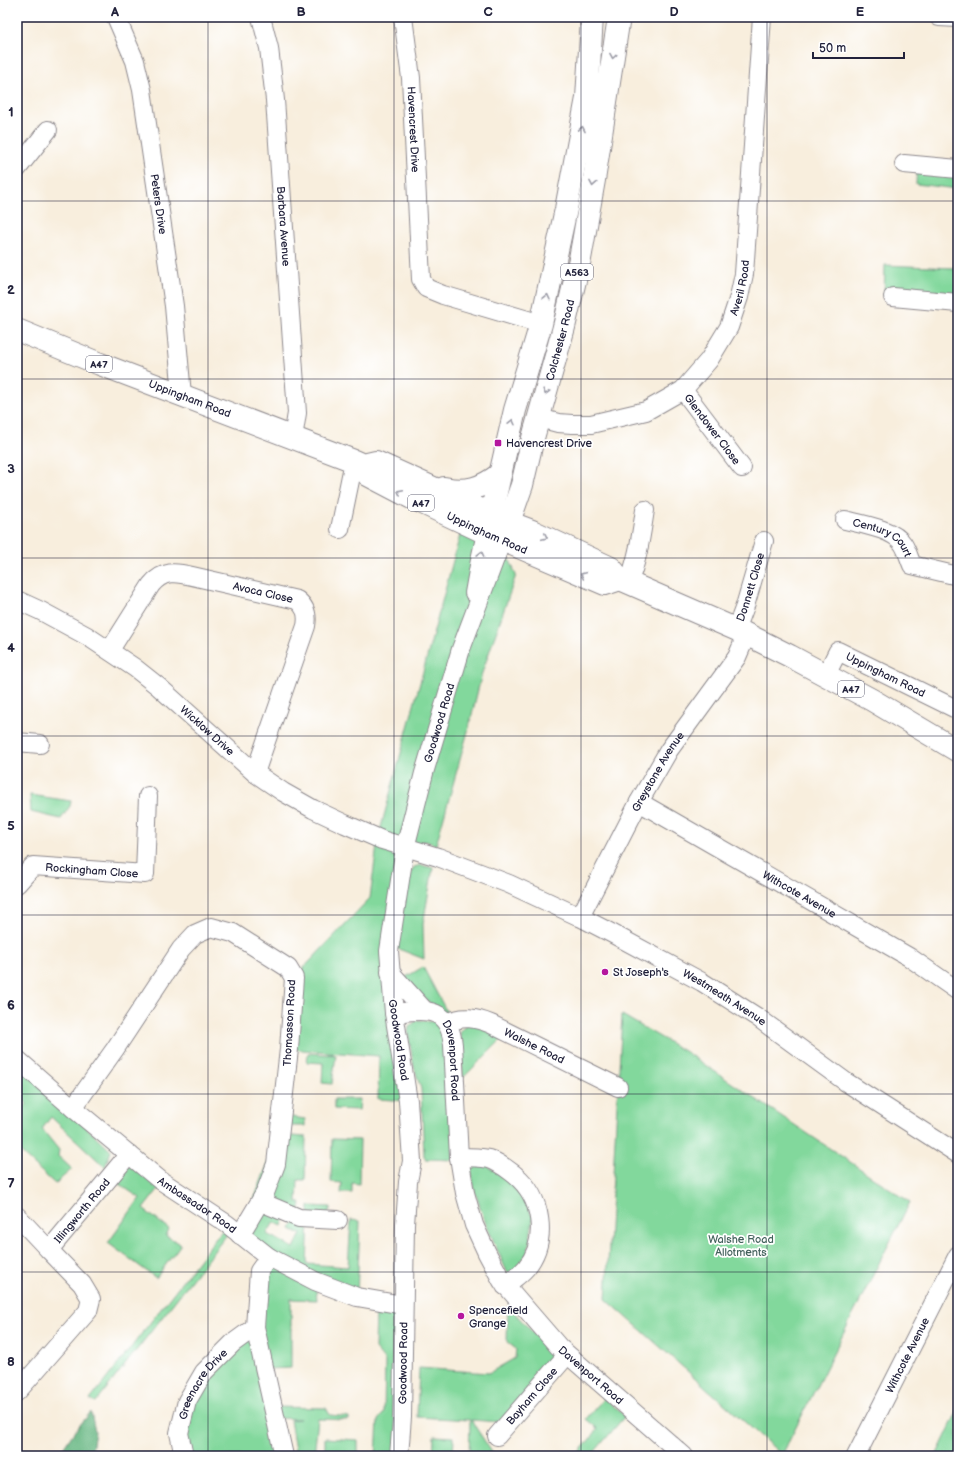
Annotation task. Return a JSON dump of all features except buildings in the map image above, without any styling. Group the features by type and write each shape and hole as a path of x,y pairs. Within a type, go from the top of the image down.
{"highway":[{"name":"Colchester Road","path":"497,527 500,474 515,410 541,324 583,122 587,98 592,17"},
{"name":"Colchester Road","path":"497,527 522,484 564,327 580,259 594,180 619,17"},
{"name":"Uppingham Road","path":"17,330 100,364 358,463 376,462 428,485 497,527 605,584 624,581 742,632 872,700 958,751"},
{"name":"Uppingham Road","path":"358,463 368,475 412,498 497,527"},
{"path":"428,485 447,489 472,489 489,482 500,474"}],"street":[{"name":"Peters Drive","path":"116,17 135,61 142,90 174,306 182,395"},
{"name":"Barbara Avenue","path":"261,17 270,48 276,107 297,413 294,438"},
{"name":"Havencrest Drive","path":"403,17 411,78 421,279 426,288 443,295 541,324"},
{"name":"Averil Road","path":"539,418 565,424 591,424 646,411 683,390 709,360 729,327 739,297 744,274 762,17"},
{"path":"939,17 958,18"},
{"path":"17,169 48,130"},
{"path":"904,164 958,169"},
{"path":"894,297 958,303"},
{"name":"Glendower Close","path":"683,390 742,468"},
{"path":"340,530 358,463"},
{"path":"624,581 633,572 638,554 645,510"},
{"name":"Century Court","path":"845,520 866,524 886,531 903,543 912,564 958,576"},
{"name":"Goodwood Road","path":"399,1456 402,1417 403,1305 406,1224 408,1182 412,1161 408,1100 394,1013 389,951 405,848 424,773 497,527"},
{"name":"Donnett Close","path":"742,632 739,622 764,541"},
{"name":"Avoca Close","path":"110,650 151,584 159,577 169,573 175,572 297,600 307,614 306,626 255,773"},
{"name":"Wicklow Drive","path":"17,600 64,623 110,650 160,687 255,773 283,792 313,809 378,838 405,848"},
{"name":"Greystone Avenue","path":"580,917 639,802 669,750 737,657 743,643 742,632"},
{"name":"Uppingham Road","path":"826,675 838,651 958,710"},
{"path":"17,742 40,744"},
{"name":"Rockingham Close","path":"17,884 33,866 145,874 148,796"},
{"name":"Withcote Avenue","path":"639,802 909,956 958,991"},
{"name":"Westmeath Avenue","path":"405,848 438,857 509,884 580,917 708,986 757,1017 846,1082 958,1154"},
{"name":"Thomasson Road","path":"73,1108 115,1049 181,949 195,934 211,927 232,933 288,968 294,978 289,1049 276,1164 261,1202 240,1235"},
{"path":"390,972 425,1011"},
{"name":"Davenport Road","path":"394,1013 425,1011 439,1016 447,1023 451,1032 459,1157 466,1193 474,1225 505,1286 567,1355 684,1456"},
{"name":"Walshe Road","path":"447,1023 454,1020 467,1018 478,1019 492,1024 618,1087"},
{"name":"Ambassador Road","path":"17,1059 73,1108 160,1180 227,1224 269,1257 315,1281 357,1297 403,1305"},
{"name":"Illingworth Road","path":"17,1216 49,1250 129,1154"},
{"path":"459,1157 490,1159 504,1166 528,1188 537,1206 540,1230 536,1249 526,1267 505,1286"},
{"path":"261,1202 299,1218 338,1220"},
{"path":"17,1392 88,1311 91,1299 82,1284 49,1250"},
{"name":"Withcote Avenue","path":"856,1456 958,1255"},
{"path":"269,1257 258,1271 255,1327 284,1456"},
{"name":"Greenacre Drive","path":"184,1456 179,1433 187,1401 204,1372 233,1343 255,1327"},
{"name":"Bayham Close","path":"497,1436 567,1355"}],"green space":[{"path":"917,166 958,169 958,189 916,184"},
{"path":"885,265 953,268 958,266 958,303 884,297"},
{"path":"460,535 502,542 516,575 482,673 468,731 436,845 425,841 405,848 386,948 408,1101 378,1099 379,1056 289,1049 294,978 370,898 378,838"},
{"path":"30,795 71,801 70,806 61,819 31,812"},
{"path":"421,865 433,868 423,924 424,959 396,948 409,876 414,867"},
{"path":"423,967 449,1016 399,981"},
{"name":"Walshe Road Allotments","path":"622,1015 684,1051 910,1202 782,1455 606,1299"},
{"path":"473,1018 507,1034 463,1078 460,1033"},
{"path":"417,1020 434,1021 444,1033 455,1160 426,1159 424,1156 421,1089 414,1067 408,1033 409,1027"},
{"path":"308,1053 336,1055 332,1084 322,1083 323,1063 307,1062"},
{"path":"17,1061 111,1151 105,1167 51,1117 42,1129 59,1150 58,1156 72,1169 55,1184 17,1149 17,1114 27,1104 17,1093"},
{"path":"334,1099 360,1099 359,1110 334,1109"},
{"path":"285,1116 305,1119 305,1126 284,1126"},
{"path":"279,1135 306,1137 305,1180 298,1180 297,1203 301,1203 300,1209 287,1213 282,1226 274,1222 267,1234 294,1248 301,1234 291,1229 294,1223 309,1218 309,1206 331,1207 325,1219 309,1219 307,1264 348,1267 351,1220 360,1221 357,1297 315,1281 317,1300 291,1299 291,1368 266,1369 274,1407 326,1408 330,1415 349,1417 349,1420 318,1419 314,1456 296,1456 290,1420 300,1419 276,1418 284,1456 184,1456 187,1401 255,1327 269,1257 240,1235"},
{"path":"332,1139 360,1140 359,1184 352,1183 352,1193 341,1193 342,1183 331,1182"},
{"path":"135,1158 164,1182 143,1209 169,1229 166,1236 181,1244 156,1278 108,1243 140,1198 116,1182"},
{"path":"482,1162 520,1188 533,1218 528,1253 513,1271 507,1272 484,1219 475,1192 470,1164"},
{"path":"227,1224 232,1228 96,1402 90,1400"},
{"path":"403,1305 399,1456 376,1456 378,1420 384,1413 385,1361 375,1349 376,1309"},
{"path":"508,1306 553,1354 510,1415 500,1422 471,1420 493,1454 487,1456 469,1456 470,1420 417,1417 419,1368 489,1373 515,1358 516,1349 507,1342"},
{"path":"604,1398 625,1416 591,1456 576,1456 598,1429 586,1419"},
{"path":"958,1410 958,1456 936,1456"},
{"path":"91,1412 95,1432 91,1456 58,1456 74,1432"},
{"path":"434,1436 454,1437 453,1456 433,1456"},
{"path":"325,1438 358,1440 358,1456 325,1456"}],"place":[{"name":"Havencrest Drive","path":"498,443"},
{"name":"St Joseph's","path":"605,972"},
{"name":"Spencefield Grange","path":"461,1316"}]}
